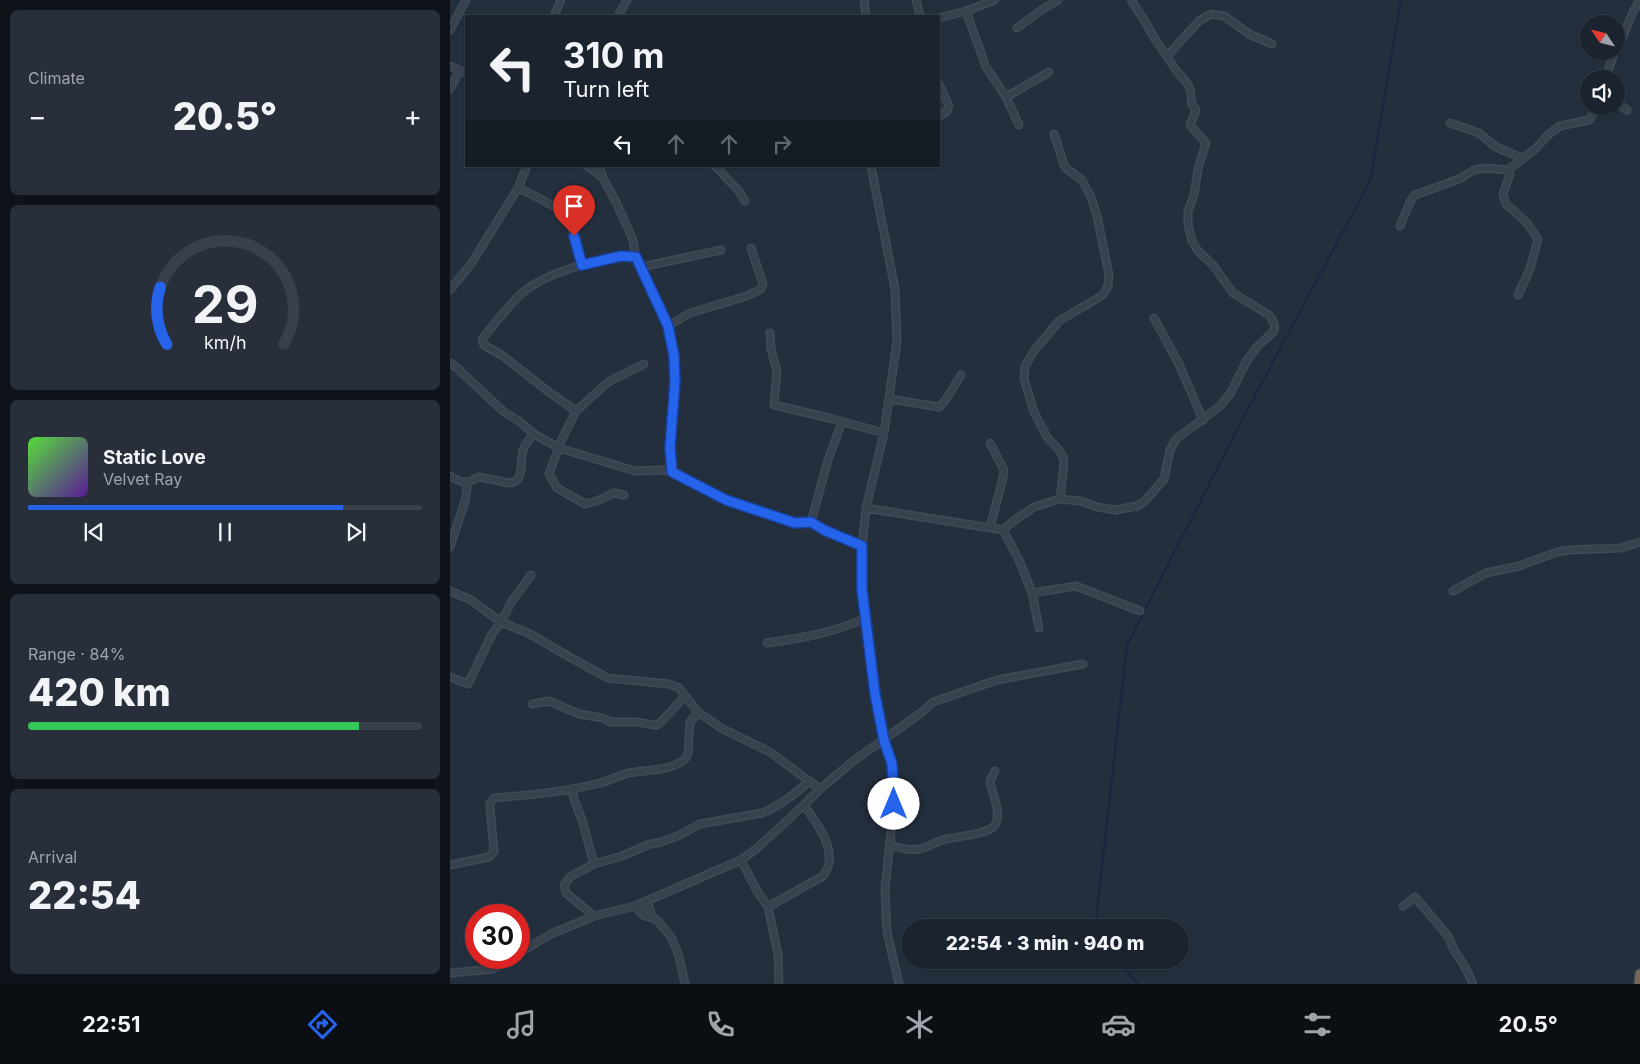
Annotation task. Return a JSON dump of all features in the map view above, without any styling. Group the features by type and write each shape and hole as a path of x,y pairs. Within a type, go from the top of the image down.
{"highway":[{"path":"1639,984 1640,974"}],"street":[{"path":"450,30 466,0"},
{"path":"554,15 561,0"},
{"path":"619,15 627,0"},
{"path":"864,0 866,15"},
{"path":"916,0 920,15"},
{"path":"940,18 966,11 995,0"},
{"path":"1017,28 1040,10 1058,0"},
{"path":"1003,530 1034,507 1060,499 1081,501 1115,510 1136,506 1144,502 1164,479 1170,450 1176,439 1219,407 1230,394 1246,362 1274,331 1275,327 1269,315 1233,293 1213,265 1198,251 1192,241 1188,224 1188,211 1194,195 1198,169 1206,143 1190,125 1196,110 1192,104 1190,89 1131,0"},
{"path":"1625,32 1634,9 1640,0"},
{"path":"966,11 986,67 1006,97 1019,125"},
{"path":"1167,56 1199,21 1211,14 1224,16 1248,34 1272,44"},
{"path":"450,66 463,71 450,89"},
{"path":"1006,97 1049,72"},
{"path":"940,86 949,106 946,112 940,115"},
{"path":"1400,226 1415,194 1461,178 1474,170 1486,168 1508,170 1560,126 1589,120 1592,115"},
{"path":"1450,123 1480,133 1496,147 1522,158"},
{"path":"1054,134 1064,165 1082,180 1091,198 1097,216 1109,275 1108,286 1103,295 1059,321 1034,351 1025,366 1024,379 1034,412 1047,437 1059,450 1063,458 1060,499"},
{"path":"450,290 471,264 518,188 527,167"},
{"path":"588,167 603,178"},
{"path":"599,167 633,240 636,257 668,326 674,356 675,382 670,447 672,472"},
{"path":"716,167 739,191 745,201"},
{"path":"871,167 895,289 897,341 884,433 866,508 862,546 862,590 875,694 884,740 892,764 894,786 886,888 886,922 899,984"},
{"path":"1508,170 1510,174 1503,194 1506,204 1528,223 1538,238 1530,269 1518,295"},
{"path":"518,188 537,197 564,214 570,222 582,265"},
{"path":"668,326 690,313 747,296 761,289 763,284 751,248"},
{"path":"641,267 721,250"},
{"path":"576,411 503,356 484,345 482,341 520,294 539,281 582,265 621,256 636,257"},
{"path":"1154,318 1179,364 1203,420"},
{"path":"770,333 771,350 776,371 774,405 884,433"},
{"path":"450,364 456,366 504,412 519,421 534,434 559,445 635,471 663,470 672,472 726,500 795,523 811,522 824,530 862,546"},
{"path":"624,495 614,493 585,504 556,488 549,474 559,445 576,411 608,382 644,364"},
{"path":"889,399 939,407 945,401 961,375"},
{"path":"811,522 828,460 842,422"},
{"path":"450,476 462,482 468,482 479,477 514,483 520,475 523,451 528,440 534,434"},
{"path":"990,443 1004,470 990,527"},
{"path":"450,547 465,501 468,482"},
{"path":"866,508 1003,530 1019,560 1032,593 1039,628"},
{"path":"1453,590 1486,573 1519,566 1557,552 1621,548 1640,542"},
{"path":"450,677 468,684 492,634 512,601 531,575"},
{"path":"1032,593 1076,586 1140,611"},
{"path":"450,591 471,600 501,622 530,634 573,660 608,678 669,684 679,688 698,712 720,728 770,752 820,788"},
{"path":"767,643 845,628 866,618"},
{"path":"530,946 551,934 594,916 635,906 741,860 756,849 820,788 933,702 997,680 1083,664"},
{"path":"532,704 549,702 579,714 604,718 610,722 637,722 658,725 685,696"},
{"path":"450,865 489,857 494,851 490,803 494,798 572,789 628,774 680,764 687,757 690,722 698,712"},
{"path":"890,845 900,848 920,849 946,839 991,830 996,825 997,820 996,802 990,781 995,771"},
{"path":"594,916 566,893 564,884 571,876 594,864 678,836 700,824 771,810 810,781"},
{"path":"572,789 594,864"},
{"path":"768,907 823,876 825,872 830,852 826,840 804,805"},
{"path":"741,860 757,891 768,907 778,954 779,984"},
{"path":"1403,906 1415,897 1448,936 1473,984"},
{"path":"647,901 653,918"},
{"path":"635,906 643,915 653,918 662,926 674,944 679,956 685,984"},
{"path":"450,973 493,969"}],"waterway":[{"path":"1096,919 1127,645 1244,416 1370,181 1401,0"},
{"path":"1126,969 1138,984"}],"route":[{"path":"574,236 582,265 621,256 636,257 668,326 674,356 675,382 670,447 672,472 726,500 795,523 811,522 824,530 862,546 862,590 875,694 884,740 892,764 894,804"}]}
